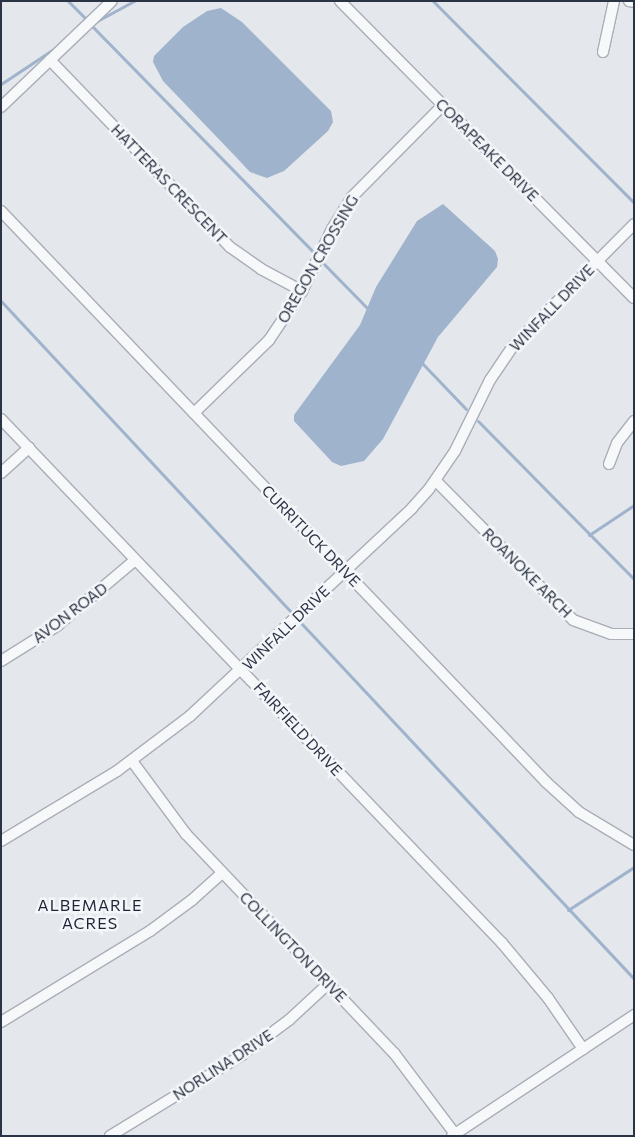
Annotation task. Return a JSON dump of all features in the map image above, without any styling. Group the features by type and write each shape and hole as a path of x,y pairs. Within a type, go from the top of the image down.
{"street":[{"path":"1,106 112,1"},
{"name":"CORAPEAKE DRIVE","path":"340,1 634,298"},
{"path":"603,52 614,1"},
{"path":"630,1 634,2"},
{"name":"HATTERAS CRESCENT","path":"50,60 230,247 261,269 302,291"},
{"name":"OREGON CROSSING","path":"194,413 269,340 302,291 332,230 352,198 442,104"},
{"name":"CURRITUCK DRIVE","path":"1,211 562,798 604,829 634,845"},
{"name":"WINFALL DRIVE","path":"1,842 132,761 190,716 242,670 345,572 436,480 455,451 490,380 512,347 634,224"},
{"name":"FAIRFIELD DRIVE","path":"1,418 502,943 538,985 583,1049"},
{"path":"608,464 616,443 634,421"},
{"path":"1,473 29,448"},
{"name":"ROANOKE ARCH","path":"436,480 573,620 596,631 633,636"},
{"name":"AVON ROAD","path":"1,661 57,626 135,560"},
{"name":"COLLINGTON DRIVE","path":"132,761 186,834 418,1082 454,1135"},
{"path":"1,1022 157,926 222,873"},
{"name":"NORLINA DRIVE","path":"110,1136 242,1055 290,1020 328,984"},
{"path":"454,1135 634,1015"}],"water":[{"path":"221,8 242,22 331,111 333,122 328,131 284,171 267,178 250,172 163,81 153,62 154,56 183,27 207,11"},
{"path":"443,204 495,251 498,259 497,267 438,337 383,439 364,461 341,466 332,462 294,421 294,415 360,325 376,287 417,221"}],"waterway":[{"path":"68,1 84,17"},
{"path":"97,21 134,1"},
{"path":"433,1 634,203"},
{"path":"90,24 313,252"},
{"path":"1,84 52,50"},
{"path":"324,264 369,310"},
{"path":"1,301 291,612"},
{"path":"421,362 466,409"},
{"path":"478,421 634,579"},
{"path":"589,535 634,505"},
{"path":"302,624 634,979"},
{"path":"568,910 634,867"}],"district":[{"name":"ALBEMARLE ACRES","path":"90,914"}]}
